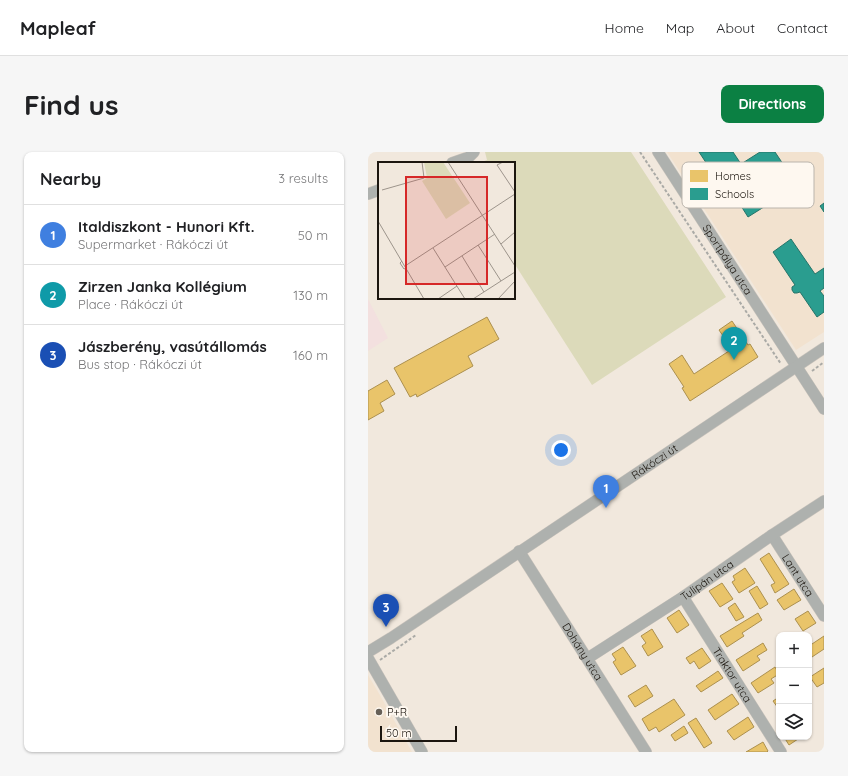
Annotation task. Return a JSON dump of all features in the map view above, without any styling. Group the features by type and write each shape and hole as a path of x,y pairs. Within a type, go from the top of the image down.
{"street":[{"path":"455,162 469,157 474,152"},
{"name":"Sportpálya utca","path":"658,152 682,189"},
{"path":"368,194 378,190"},
{"name":"Sportpálya utca","path":"694,208 824,409"},
{"name":"Rákóczi út","path":"368,658 406,628 519,551 824,348"},
{"name":"Tulipán utca","path":"588,658 683,597 824,501"},
{"name":"Lant utca","path":"772,535 824,616"},
{"name":"Dohány utca","path":"519,551 646,752"},
{"name":"Traktor utca","path":"683,597 781,752"},
{"path":"368,658 422,752"}],"path":[{"path":"640,152 778,360"}],"shaded area":[{"path":"485,152 631,152 726,297 592,385 515,265 515,162 482,162 487,160"},
{"path":"667,152 824,152 824,332 796,350 703,208 814,208 814,162 682,162 682,175"},
{"path":"368,299 388,338 368,351"},
{"name":"P+R","path":"368,675 377,690 412,752 368,752"}],"building: Homes":[{"path":"487,317 499,339 468,356 473,366 417,397 416,394 410,397 394,368"},
{"path":"732,321 758,357 690,401 682,388 684,387 669,364 682,355 694,374 732,349 719,330"},
{"path":"387,380 395,394 380,403 384,411 368,420 368,391"},
{"path":"769,553 789,584 775,593 771,585 775,583 760,559"},
{"path":"745,568 755,583 739,593 732,582 735,580 733,576"},
{"path":"722,583 733,599 720,607 709,591"},
{"path":"757,586 768,604 760,609 749,591"},
{"path":"794,589 801,600 784,610 777,600"},
{"path":"735,603 744,617 736,621 728,608"},
{"path":"679,610 689,625 677,633 667,618"},
{"path":"808,611 816,623 803,631 795,619"},
{"path":"758,613 762,620 742,633 744,636 727,647 720,636"},
{"path":"652,629 663,647 648,656 642,646 646,643 641,636"},
{"path":"824,636 824,649 812,657 812,644"},
{"path":"763,643 767,650 757,656 760,660 743,671 736,660"},
{"path":"623,647 636,666 621,675 613,662 616,660 612,654"},
{"path":"702,648 711,661 699,669 694,661 690,664 686,658"},
{"path":"775,667 776,676 771,679 774,683 758,693 751,683"},
{"path":"824,668 824,683 817,687 812,680 812,676"},
{"path":"718,671 723,678 701,692 696,686"},
{"path":"646,685 653,696 635,707 628,696"},
{"path":"732,694 739,704 715,720 708,710"},
{"path":"674,699 685,715 659,732 656,727 649,731 642,719"},
{"path":"748,717 754,727 734,740 727,731"},
{"path":"696,718 712,743 704,748 688,723"},
{"path":"684,726 688,733 675,741 671,735"},
{"path":"786,740 796,740 789,745"},
{"path":"763,742 768,751 767,752 746,752"}],"building: Schools":[{"path":"699,152 733,152 740,162 706,162"},
{"path":"760,152 775,152 782,162 744,162"},
{"path":"824,203 824,212 820,206"},
{"path":"742,208 762,208 748,217"},
{"path":"791,239 815,274 824,268 824,288 820,291 824,296 824,312 817,317 800,292 794,293 792,287 795,285 773,252"}],"place":[{"name":"Zirzen Janka Kollégium","path":"734,360"},
{"name":"Italdiszkont - Hunori Kft.","path":"606,508"},
{"name":"Jászberény, vasútállomás","path":"386,627"},
{"name":"P+R","path":"379,712"}]}
